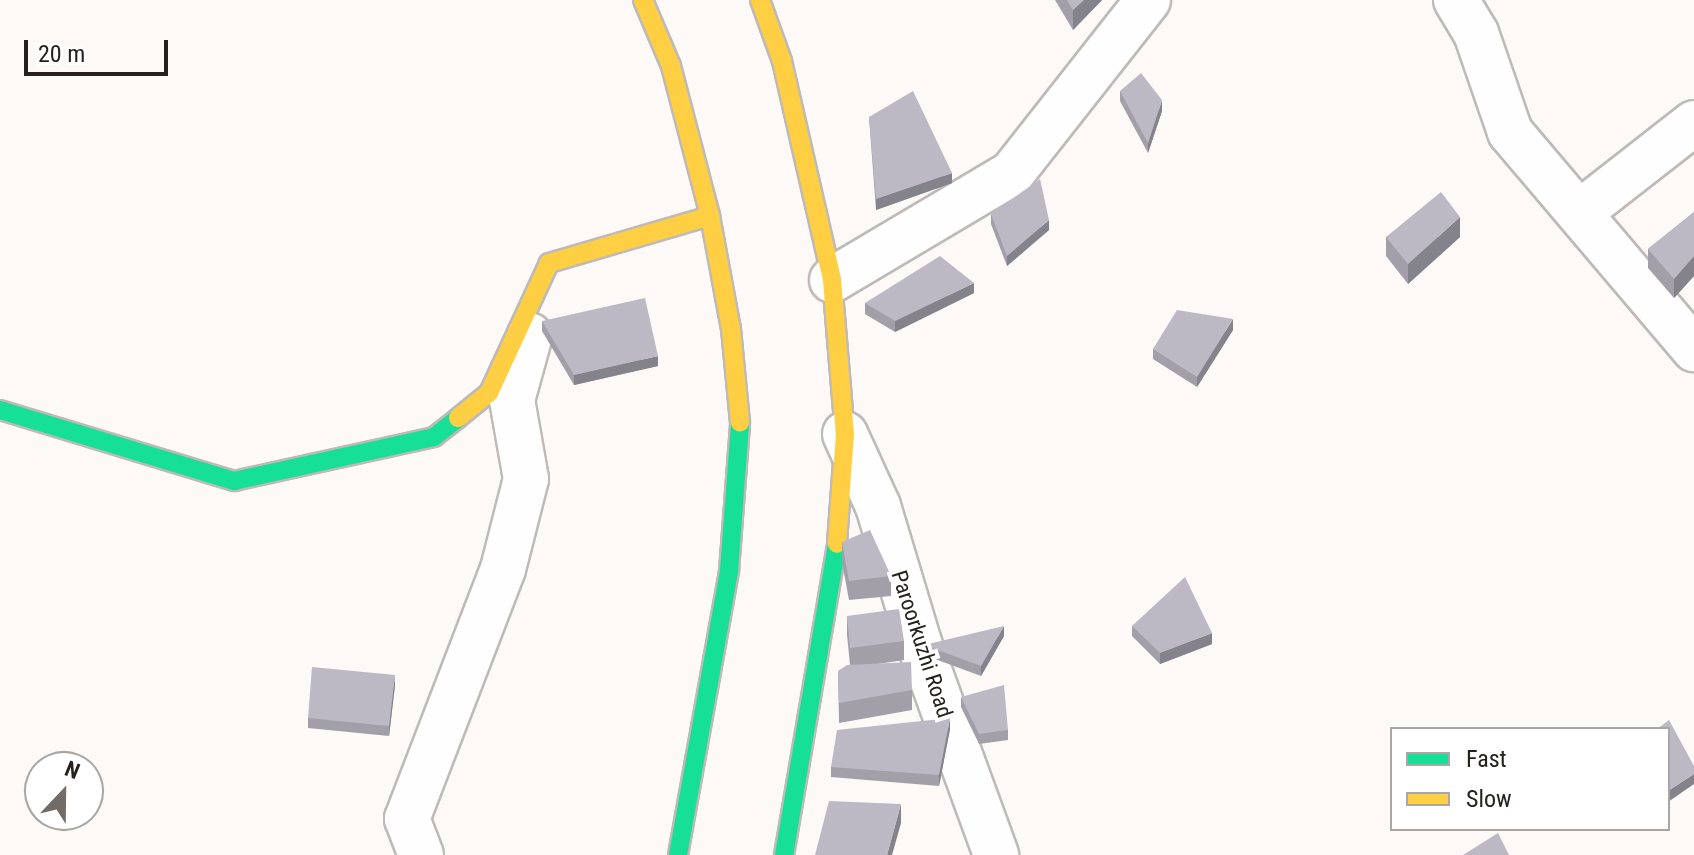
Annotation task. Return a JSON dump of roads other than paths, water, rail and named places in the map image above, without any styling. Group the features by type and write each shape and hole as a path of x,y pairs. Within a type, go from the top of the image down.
{"main road":[{"path":"643,0 671,66 710,216 731,329 740,426 729,571 678,855"},
{"path":"760,0 782,61 832,280 845,434 841,520 784,855"},
{"path":"0,410 234,481 434,437 489,393 549,263 710,216"}],"street":[{"path":"832,280 1012,173 1148,0"},
{"path":"1456,0 1476,33 1510,132 1694,349"},
{"path":"1579,213 1694,123"},
{"path":"421,855 407,819 503,569 526,479 512,400 549,263"},
{"name":"Paroorkuzhi Road","path":"845,434 878,506 919,643 996,855"}]}
